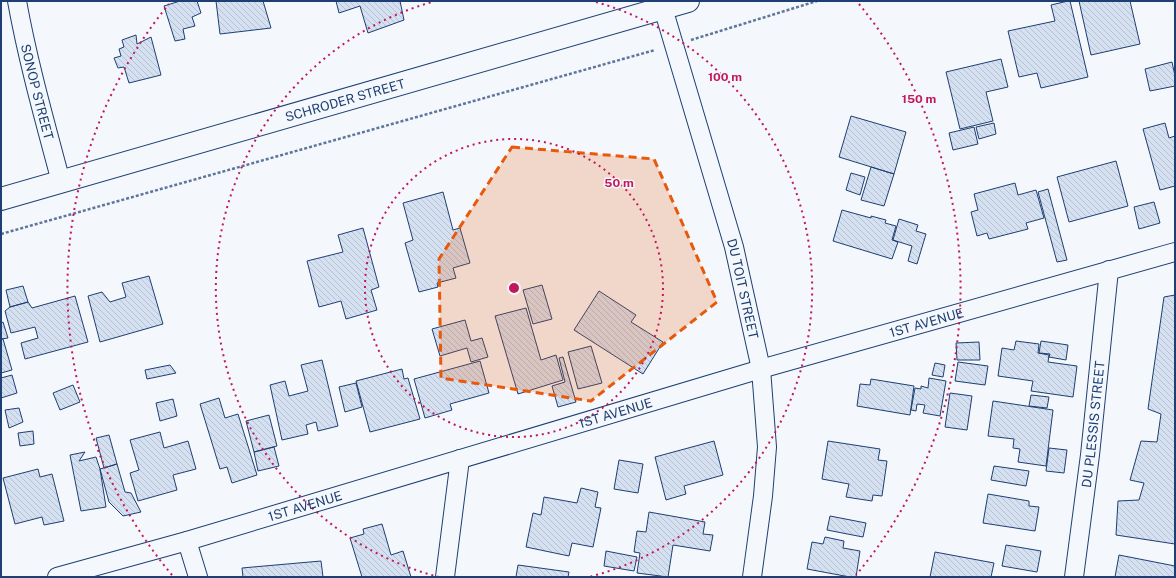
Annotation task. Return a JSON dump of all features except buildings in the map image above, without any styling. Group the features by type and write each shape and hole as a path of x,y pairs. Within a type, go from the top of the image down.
{"highway":[{"name":"SCHRODER STREET","path":"1,199 688,1"}],"street":[{"name":"SONOP STREET","path":"17,1 26,48 61,182"},
{"name":"DU TOIT STREET","path":"663,8 734,247 761,369 767,447 763,496 752,577"},
{"name":"1ST AVENUE","path":"57,577 187,541 761,369 1175,252"},
{"name":"DU PLESSIS STREET","path":"1074,577 1090,456 1109,270"},
{"path":"445,577 460,459"},
{"path":"187,541 198,577"}],"path":[{"path":"1,234 674,45 817,1"}],"highlighted area":[{"path":"512,147 654,159 717,302 591,401 441,378 439,259"}]}
